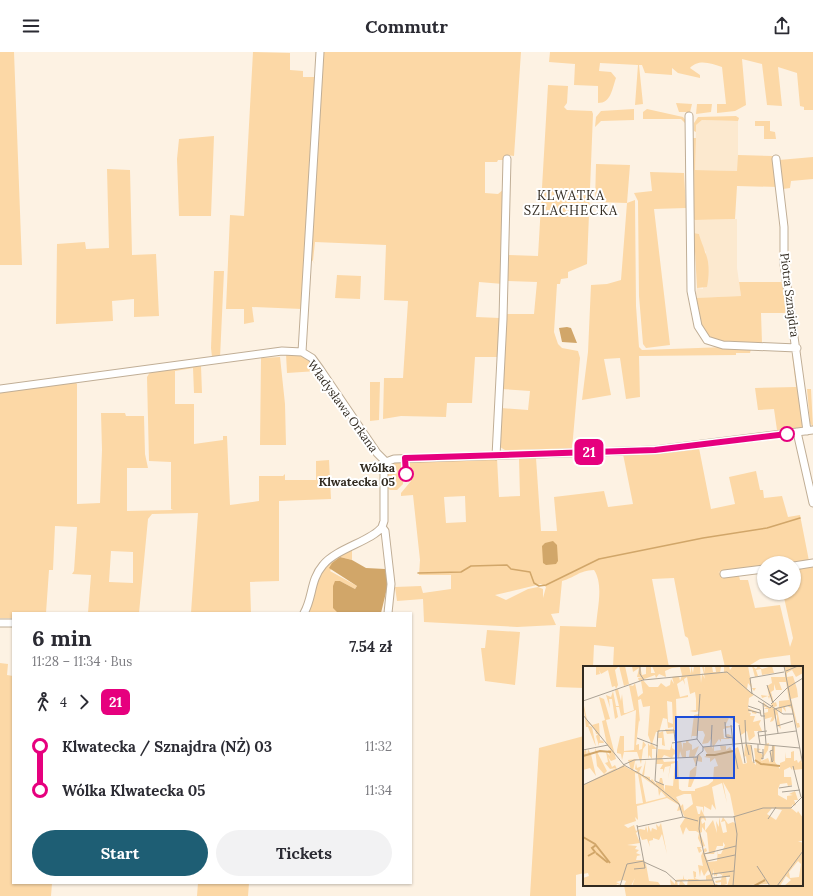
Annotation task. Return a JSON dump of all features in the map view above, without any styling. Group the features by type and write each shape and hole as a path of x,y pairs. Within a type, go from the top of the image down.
{"street":[{"path":"0,388 282,352 302,352 320,52"},
{"path":"690,116 691,290 698,326 707,340 723,345 796,348"},
{"path":"496,456 503,319 507,159"},
{"name":"Piotra Sznajdra","path":"776,159 784,227 784,264 810,430"},
{"name":"Władysława Orkana","path":"302,352 312,358 377,453 386,462 384,469 384,522 382,527 391,584 388,612"},
{"path":"386,462 394,459 655,450 810,430"},
{"path":"797,432 813,503"},
{"path":"304,612 313,581 322,565 334,554 382,527"},
{"path":"801,565 813,563"},
{"path":"724,574 757,570"},
{"path":"0,623 12,623"}],"shaded area":[{"path":"0,52 14,52 22,265 0,265"},
{"path":"253,52 290,53 290,70 303,71 303,77 316,77 302,309 252,307 254,322 244,324 244,309 226,309 230,215 244,216"},
{"path":"323,52 521,52 514,156 506,155 505,160 485,162 485,193 498,194 504,189 503,284 479,282 476,317 500,318 498,357 475,357 472,403 447,403 446,417 401,416 383,419 384,378 403,378 408,301 384,300 386,245 315,242 313,261 316,265 311,259"},
{"path":"550,52 813,52 813,110 804,110 804,107 800,106 797,73 778,67 782,106 767,105 762,64 742,59 746,105 735,111 717,113 717,104 726,104 722,67 701,62 690,68 700,75 700,78 678,73 672,68 672,75 645,73 642,65 639,65 643,104 635,105 638,65 600,63 599,71 611,72 616,78 612,91 606,101 598,103 598,86 574,85 575,64 549,62"},
{"path":"548,85 568,86 567,103 564,107 567,110 592,111 593,114 587,264 568,272 568,278 561,279 560,284 557,284 554,332 558,344 562,348 578,351 580,358 572,449 505,450 500,447 501,408 528,410 530,391 501,389 505,314 534,314 537,282 507,281 509,255 538,256"},
{"path":"676,103 692,104 690,112 679,112"},
{"path":"697,104 712,104 711,112 696,114"},
{"path":"634,109 634,120 601,121 595,127 596,117 601,111"},
{"path":"647,109 683,117 687,122 688,142 685,141 686,124 681,119 643,119 643,112"},
{"path":"736,116 739,118 738,121 702,120 696,125 696,132 694,131 694,123 698,117"},
{"path":"702,120 738,121 738,171 695,170 696,125"},
{"path":"755,121 770,121 770,131 775,132 776,139 764,139 764,126 755,126"},
{"path":"214,136 211,216 179,216 177,159 179,139"},
{"path":"692,138 696,138 695,170 737,171 738,155 773,156 778,187 737,186 735,219 695,220 692,218"},
{"path":"813,157 813,179 791,181 790,188 783,189 779,160"},
{"path":"596,164 630,165 627,203 595,202"},
{"path":"107,169 130,170 132,255 156,254 159,316 134,317 134,299 112,301 113,321 56,324 57,244 85,242 86,249 109,248"},
{"path":"650,172 684,173 686,208 654,209 670,345 646,348 643,344 639,296 638,201 634,193 652,191"},
{"path":"635,200 636,306 639,347 642,350 726,347 751,349 750,353 736,353 736,355 639,356 640,397 626,399 620,358 604,359 611,395 582,400 588,352 591,285 607,284 621,280 627,203"},
{"path":"737,219 737,268 741,296 695,298 697,288 703,289 706,252 701,245 699,234 694,233 695,220"},
{"path":"694,233 699,234 708,260 709,274 707,287 697,288"},
{"path":"214,271 224,271 220,358 212,357 211,348"},
{"path":"337,275 361,276 360,299 335,298"},
{"path":"739,282 782,282 787,313 761,313 762,343 737,343 718,340 710,337 700,326 695,298 741,296"},
{"path":"559,328 571,328 577,343 562,342"},
{"path":"795,353 805,427 777,430 774,409 758,410 755,388 796,387 792,354"},
{"path":"286,354 304,357 317,371 287,373"},
{"path":"280,357 285,404 286,445 260,445 261,358"},
{"path":"201,366 202,393 194,393 193,368 175,371 175,404 194,404 194,444 223,440 223,436 227,436 230,505 259,501 259,476 283,476 285,474 285,480 316,480 316,461 329,460 331,499 279,501 279,581 250,582 251,612 191,612 198,513 152,514 148,519 139,612 88,612 91,575 72,574 74,571 77,527 55,526 53,570 49,570 46,612 12,612 12,618 0,618 0,392 75,382 77,384 77,504 100,503 102,450 101,413 125,413 126,416 144,416 145,454 148,468 127,468 127,511 173,510 171,509 171,462 149,461 147,377 150,372","holes":["111,551 133,552 133,583 109,582"]},
{"path":"370,382 380,382 379,420 370,421"},
{"path":"807,389 811,389 813,427 810,423"},
{"path":"699,448 711,509 735,504 729,477 756,471 760,490 763,490 764,498 782,496 788,517 800,515 809,561 801,561 801,556 757,556 757,568 718,572 739,576 740,580 748,580 755,608 780,605 790,647 793,638 785,600 801,600 801,567 813,565 813,896 626,896 624,886 803,886 803,666 791,666 790,655 760,659 749,666 725,666 721,650 692,656 688,638 685,636 674,578 652,579 669,666 613,666 614,647 594,645 593,666 583,666 583,688 556,687 560,626 596,627 599,583 594,570 581,573 562,581 559,613 551,614 556,625 517,627 424,622 423,599 397,601 395,587 421,586 423,593 451,589 451,575 419,575 420,560 413,495 401,496 401,493 411,481 410,467 408,466 409,461 497,458 499,497 520,496 519,458 536,458 541,531 557,531 554,497 604,491 608,507 633,504 623,454","holes":["465,496 466,522 446,523 444,497","541,584 546,587 543,598 543,589 538,587 528,589 506,600 495,595"]},
{"path":"402,461 403,484 397,490 390,490 386,487 388,466 392,462"},
{"path":"553,541 557,545 558,561 556,564 546,565 543,563 542,546 545,543"},
{"path":"352,549 352,560 340,557 330,571 357,586 355,589 340,581 333,594 334,605 340,612 309,612 314,592 321,575 332,561"},
{"path":"340,557 352,560 366,568 385,569 388,584 381,612 337,612 333,608 333,586 335,581 340,581 355,589 357,586 329,568 332,563"},
{"path":"487,630 520,632 515,685 485,681 481,648 485,648"},
{"path":"0,663 8,664 7,675 12,676 12,884 52,884 51,896 0,896"},
{"path":"583,736 583,873 576,875 576,896 530,896 539,748"},
{"path":"198,884 249,884 248,896 197,896"}],"waterway":[{"path":"418,573 461,572 471,566 507,565 511,569 530,572 534,583 539,586 546,585 599,559 703,538 767,528 800,518"}],"bus line":[{"name":"21","path":"406,474 405,458 655,450 787,434"}],"place":[{"name":"Wólka Klwatecka 05","path":"406,474"}],"district":[{"name":"KLWATKA SZLACHECKA","path":"571,202"}]}
